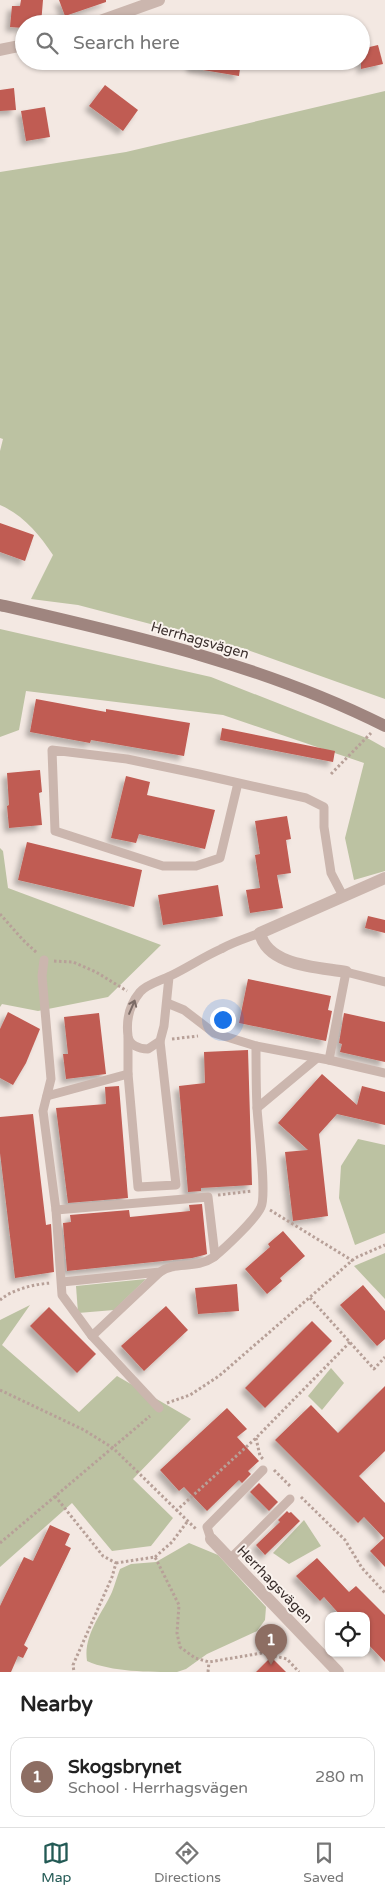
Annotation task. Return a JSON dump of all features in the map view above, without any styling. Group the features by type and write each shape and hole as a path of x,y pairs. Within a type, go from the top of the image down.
{"street":[{"path":"117,15 159,0"},
{"path":"0,50 15,46"},
{"name":"Herrhagsvägen","path":"0,605 184,650 279,680 383,725"},
{"path":"346,972 298,964 274,955 262,942 260,933 385,878"},
{"name":"Herrhagsvägen","path":"211,1539 338,1672"}],"lane":[{"path":"238,783 220,858 196,866 164,866 55,830 52,750 127,759 238,783 306,798 324,807 324,827 331,873 343,896"},
{"path":"169,977 164,1026 160,1041 176,1185 138,1188 128,1074 128,1021 131,1006 141,991 155,982 169,977 222,948 260,933"},
{"path":"44,960 42,976 51,1079 43,1111 56,1210 62,1295 92,1336 159,1408"},
{"path":"329,1060 346,972 385,982"},
{"path":"167,1003 184,1010 214,1033 256,1046 385,1073"},
{"path":"128,1038 132,1044 142,1049 148,1049 160,1041"},
{"path":"92,1336 166,1268 202,1264 215,1256 254,1218 262,1206 263,1190 257,1108 256,1046"},
{"path":"257,1108 317,1058"},
{"path":"47,1096 128,1074"},
{"path":"56,1210 208,1197 215,1256"},
{"path":"62,1282 160,1272"},
{"path":"211,1539 207,1527 264,1470"},
{"path":"230,1559 290,1499"}],"path":[{"path":"331,774 383,725"},
{"path":"0,914 44,960 73,962 96,972 137,997"},
{"path":"160,1041 214,1033"},
{"path":"208,1197 263,1190"},
{"path":"262,1206 352,1261"},
{"path":"0,1543 159,1408 190,1395 219,1376 352,1261 385,1245"},
{"path":"0,1300 5,1296 26,1288 62,1282"},
{"path":"310,1298 374,1368 385,1357"},
{"path":"176,1511 256,1438 350,1342"},
{"path":"0,1390 84,1430 113,1448 187,1522 211,1539"},
{"path":"256,1438 260,1456 345,1540 362,1568 385,1593"},
{"path":"55,1496 103,1556 116,1563 155,1557 172,1542 187,1522"},
{"path":"155,1557 179,1604 177,1633 180,1647 195,1658 209,1662 262,1653 286,1660 299,1672"},
{"path":"74,1672 74,1665 112,1577 116,1563"},
{"path":"208,1672 209,1662"}],"green space":[{"path":"385,91 385,699 242,648 78,605 31,599 53,555 30,526 16,514 0,505 0,451 3,439 0,438 0,172 126,152"},
{"path":"0,629 211,677 369,739 385,748 385,871 354,880 345,838 364,763 223,715 26,691 19,730 0,737"},
{"path":"0,848 3,851 8,888 161,945 108,997 38,1011 2,1004 0,1007"},
{"path":"358,1139 385,1145 385,1233 355,1245 339,1198 341,1166"},
{"path":"385,1253 385,1299 354,1266"},
{"path":"146,1279 114,1310 78,1313 76,1286"},
{"path":"30,1305 2,1345 79,1412 117,1376 191,1419 133,1479 173,1518 151,1546 112,1551 72,1503 0,1567 0,1320"},
{"path":"331,1368 344,1383 322,1410 308,1396"},
{"path":"304,1520 321,1546 289,1564 273,1553"},
{"path":"189,1543 218,1555 266,1607 265,1620 257,1631 207,1654 186,1669 177,1672 119,1669 87,1661 88,1642 94,1625 112,1592 120,1569 131,1564 156,1562"}],"building":[{"path":"21,0 43,0 42,15 15,15 15,27 10,27 12,6 20,6"},
{"path":"59,0 106,0 106,2 65,15"},
{"path":"378,45 383,64 370,67 370,47"},
{"path":"203,70 240,70 239,76"},
{"path":"105,85 138,110 123,131 89,106"},
{"path":"14,88 16,110 0,111 0,90"},
{"path":"45,107 50,137 26,141 21,111"},
{"path":"0,523 34,535 25,561 0,552"},
{"path":"36,699 106,712 106,709 190,723 184,756 91,740 90,743 30,732"},
{"path":"222,728 335,751 333,762 220,740"},
{"path":"40,770 42,792 39,793 42,825 9,828 7,773"},
{"path":"126,776 150,782 147,795 215,810 205,849 139,834 136,843 111,838"},
{"path":"287,816 291,839 286,840 291,873 277,875 283,908 250,913 246,890 260,888 255,855 260,854 255,821"},
{"path":"27,842 142,870 134,907 18,880"},
{"path":"218,885 223,916 163,925 158,895"},
{"path":"368,916 385,920 385,933 365,928"},
{"path":"248,979 331,996 328,1010 332,1011 326,1041 239,1023"},
{"path":"8,1012 40,1029 26,1063 13,1085 0,1078 0,1029"},
{"path":"99,1013 106,1074 66,1079 63,1054 68,1054 64,1017"},
{"path":"344,1013 385,1022 385,1062 340,1052 342,1044 339,1043"},
{"path":"248,1050 252,1185 201,1188 201,1191 188,1192 179,1086 205,1083 204,1052"},
{"path":"322,1074 357,1105 362,1086 385,1092 385,1125 337,1114 319,1134 328,1216 293,1221 285,1152 308,1150 278,1123"},
{"path":"119,1086 128,1198 68,1203 56,1108 106,1104 105,1087"},
{"path":"33,1114 46,1225 51,1224 54,1272 15,1278 0,1153 0,1117"},
{"path":"202,1204 207,1254 192,1258 67,1271 63,1223 71,1222 70,1215 129,1210 130,1217 190,1211 189,1205"},
{"path":"283,1231 305,1256 280,1278 282,1281 267,1294 245,1269 270,1247 268,1244"},
{"path":"237,1284 239,1311 198,1314 195,1288"},
{"path":"363,1285 385,1311 385,1339 377,1346 340,1305"},
{"path":"166,1306 188,1330 144,1371 121,1346"},
{"path":"49,1307 96,1354 77,1373 30,1326"},
{"path":"312,1321 332,1341 265,1408 245,1388"},
{"path":"385,1386 385,1451 359,1476 385,1503 385,1567 370,1551 384,1538 364,1517 358,1523 275,1440 311,1405 338,1433"},
{"path":"227,1408 247,1429 237,1437 259,1461 248,1471 251,1474 242,1483 239,1480 207,1511 184,1487 179,1491 160,1470"},
{"path":"259,1483 278,1502 269,1511 250,1492"},
{"path":"287,1511 291,1512 300,1521 265,1555 256,1545 280,1522 278,1520"},
{"path":"50,1525 70,1534 65,1545 71,1548 24,1645 28,1648 23,1658 18,1656 11,1672 0,1672 0,1606 24,1557 33,1561"},
{"path":"317,1558 349,1592 356,1586 385,1615 385,1662 370,1646 370,1612 337,1612 324,1597 320,1601 296,1576"},
{"path":"271,1657 286,1672 256,1672"}],"place":[{"name":"Skogsbrynet","path":"271,1665"}]}
